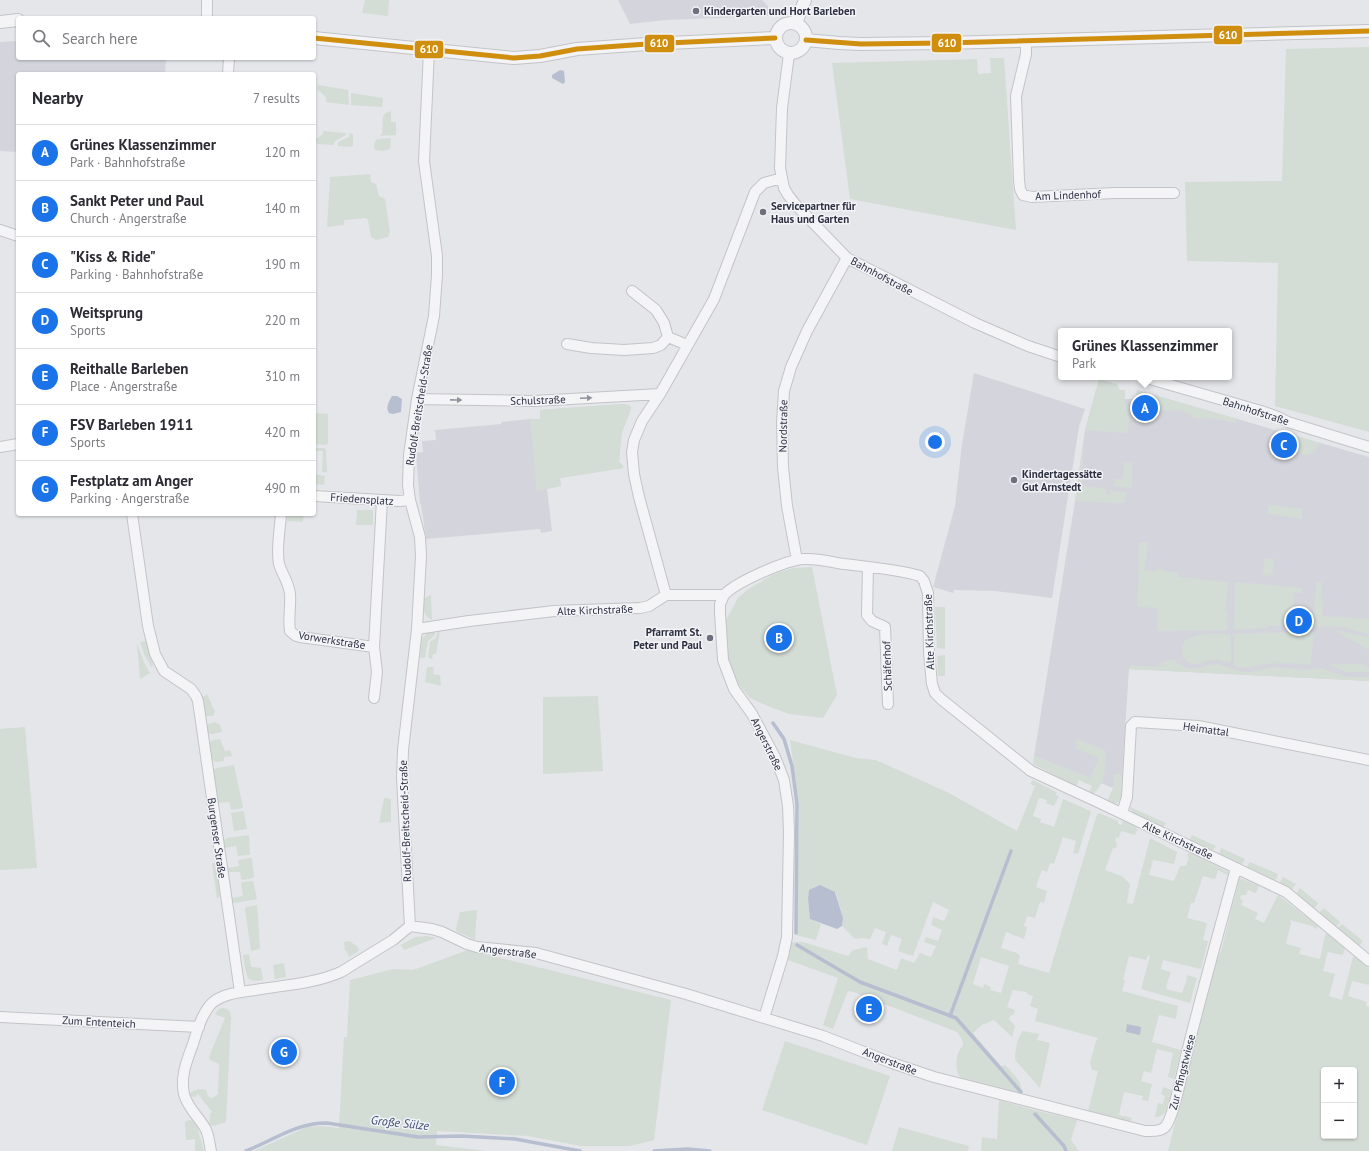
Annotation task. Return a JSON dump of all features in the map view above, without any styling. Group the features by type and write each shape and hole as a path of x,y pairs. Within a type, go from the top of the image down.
{"street":[{"path":"207,0 207,16"},
{"path":"796,24 805,0"},
{"path":"0,22 16,20"},
{"path":"783,24 796,24 805,32 806,40 804,47 797,53 789,54 781,51 775,38 777,30 783,24"},
{"path":"806,40 839,44 861,44 1026,41 1369,31"},
{"path":"316,38 514,58 540,56 577,49 775,38"},
{"name":"Am Lindenhof","path":"1026,41 1026,54 1016,96 1019,180 1020,189 1023,195 1032,197 1115,193 1174,193"},
{"name":"Rudolf-Breitscheid-Straße","path":"410,926 402,778 403,750 417,629 421,556 420,537 410,500 408,485 409,455 417,400 434,316 437,275 437,256 424,160 426,78 429,50"},
{"name":"Bahnhofstraße","path":"789,54 782,108 780,157 782,178 788,195 847,258 975,323 1028,346 1058,355"},
{"path":"228,72 229,60"},
{"path":"724,595 666,595 637,490 632,452 634,440 642,421 660,394 714,299 755,192 764,183 782,178"},
{"path":"0,230 16,235"},
{"name":"Nordstraße","path":"797,560 787,506 782,467 784,391 800,344 816,312 832,288 847,258"},
{"path":"632,291 656,310 664,324 668,337"},
{"path":"668,337 687,345"},
{"path":"567,344 591,348 624,350 653,348 662,345 668,337"},
{"name":"Bahnhofstraße","path":"1153,380 1266,413 1288,422 1369,447"},
{"name":"Schulstraße","path":"417,400 534,401 660,394"},
{"path":"0,447 16,444"},
{"name":"Friedensplatz","path":"316,496 399,502 410,500"},
{"name":"Vorwerkstraße","path":"374,698 377,672 374,647 382,500"},
{"name":"Burgenser Straße","path":"132,516 148,626 155,654 164,671 191,689 198,701 240,992"},
{"name":"Vorwerkstraße","path":"281,516 278,557 290,595 290,631 296,636 300,637 374,647"},
{"name":"Alte Kirchstraße","path":"724,595 729,589 738,584 782,564 805,559 868,567 920,576 924,581 928,593 929,653 933,690 937,695 1031,772 1122,813 1289,894 1369,961"},
{"name":"Schäferhof","path":"868,567 867,615 872,621 885,627 888,704"},
{"name":"Alte Kirchstraße","path":"417,629 554,611 640,608 649,606 666,595"},
{"name":"Angerstraße","path":"724,595 720,604 723,660 734,688 752,714 775,757 784,780 788,806 787,937 783,956 764,1018"},
{"name":"Heimattal","path":"1122,813 1127,797 1130,726 1135,722 1198,726 1369,760"},
{"name":"Zur Pfingstwiese","path":"1017,1098 1145,1131 1153,1131 1165,1127 1172,1113 1190,1039 1236,868"},
{"path":"211,1151 206,1129 187,1102 183,1084 187,1060 199,1027 211,1004 220,998 240,992 309,982 333,976 393,940 410,926"},
{"name":"Angerstraße","path":"410,926 442,932 477,947 548,956 686,994 823,1036 916,1071 1017,1098"},
{"name":"Zum Ententeich","path":"0,1017 199,1027"}],"shaded area":[{"path":"365,0 389,0 388,16 362,13"},
{"name":"Kindergarten und Hort Barleben","path":"618,0 762,0 768,6 768,16 666,20 630,24"},
{"path":"16,41 16,60 166,60 165,72 16,72 16,152 0,151 0,42"},
{"path":"1369,47 1369,432 1275,406 1278,263 1187,261 1185,182 1282,181 1286,49"},
{"path":"990,58 1004,58 1016,230 850,199 832,63 977,59 978,74 991,73"},
{"path":"318,85 348,90 349,105 326,102 326,97 317,89"},
{"path":"351,93 383,98 382,107 351,105"},
{"path":"391,111 391,122 396,122 396,135 380,136 382,134 383,116"},
{"path":"323,131 346,133 346,135 335,141 334,145 317,144 316,139 323,134"},
{"path":"349,133 353,134 353,146 338,146 338,142 349,137"},
{"path":"391,138 390,149 382,151 375,150 374,147 377,139"},
{"path":"370,174 371,182 376,184 379,196 385,199 390,232 388,237 376,240 371,237 368,220 366,218 344,220 344,225 327,227 330,177"},
{"name":"Kindertagessätte Gut Arnstedt","path":"974,373 1085,409 1079,427 1052,598 995,591 954,590 953,593 933,587 955,506 962,444"},
{"path":"1099,380 1117,384 1120,390 1125,390 1125,404 1129,407 1128,433 1085,430"},
{"path":"1096,390 1125,390 1125,399 1136,399 1137,390 1369,457 1369,681 1129,669 1122,776 1113,788 1034,756 1085,430"},
{"path":"1137,390 1237,419 1236,423 1216,419 1195,418 1181,410 1165,411 1152,404 1153,408 1151,415 1148,417 1143,417 1136,412 1137,404 1129,402 1129,399 1136,399"},
{"path":"623,404 630,406 631,409 622,432 620,444 619,462 623,468 560,478 561,486 547,489 552,531 541,533 540,529 426,539 420,504 416,453 423,452 422,441 436,440 435,430 540,419 540,410"},
{"path":"623,404 630,406 631,409 622,432 619,462 623,468 560,478 561,486 537,491 530,419 540,419 540,410"},
{"path":"316,413 328,414 328,443 326,445 316,444"},
{"path":"1085,430 1081,486 1106,489 1106,494 1110,495 1111,491 1126,492 1125,503 1075,501"},
{"path":"1289,434 1320,443 1316,450 1311,453 1306,455 1301,454 1296,452 1292,447"},
{"path":"316,448 325,448 326,450 327,472 322,472 323,451 316,451"},
{"path":"1124,463 1132,463 1132,488 1114,486 1115,479 1123,479"},
{"path":"316,474 325,476 324,485 316,484"},
{"path":"1269,505 1302,509 1302,519 1270,514 1267,515"},
{"path":"357,510 373,510 373,525 356,525"},
{"path":"288,516 304,516 303,522 287,521"},
{"path":"1139,542 1148,543 1144,570 1153,571 1162,568 1167,572 1179,573 1178,577 1228,582 1225,612 1227,612 1227,630 1157,631 1157,608 1137,607"},
{"path":"1265,558 1274,559 1272,576 1263,575"},
{"path":"812,567 837,695 823,718 789,714 750,698 739,685 730,668 728,656 726,620 738,598 747,590 774,574 793,568"},
{"path":"1235,582 1302,588 1301,593 1294,593 1293,613 1299,614 1299,616 1313,616 1317,582 1322,582 1322,616 1369,619 1369,634 1346,628 1347,627 1282,625 1265,628 1234,630"},
{"path":"431,595 432,620 425,614 423,606 423,599"},
{"path":"935,607 945,607 945,649 937,648"},
{"path":"434,630 435,635 428,641 425,658 420,658 422,639 429,631"},
{"path":"1334,630 1369,637 1369,650"},
{"path":"440,631 436,654 433,654 432,659 428,658 430,642 436,638 437,633"},
{"path":"1314,632 1311,662 1309,665 1278,663 1242,668 1234,665 1234,634"},
{"path":"1230,634 1231,660 1229,663 1220,660 1211,660 1193,664 1187,661 1183,656 1183,644 1187,639 1193,636"},
{"path":"146,641 153,666 151,667 140,642"},
{"path":"137,643 150,673 140,679"},
{"path":"945,655 945,676 938,676 937,656"},
{"path":"1167,660 1173,660 1188,669 1201,668 1217,664 1243,672 1251,672 1273,667 1309,670 1320,668 1347,677 1369,677 1369,681 1129,669 1129,665 1158,667"},
{"path":"1328,664 1362,664 1369,668 1369,672 1347,672"},
{"path":"427,667 434,667 433,674 440,675 441,686 425,682"},
{"path":"207,694 215,712 213,716 205,716 202,698"},
{"path":"598,696 603,771 543,774 543,697"},
{"path":"215,722 220,725 222,732 212,734 208,733 206,725"},
{"path":"25,727 37,868 0,870 0,729"},
{"path":"220,739 225,751 230,750 232,756 224,757 224,761 216,762 212,760 209,743 213,740"},
{"path":"1077,739 1106,751 1103,780 1093,794 1089,792 1092,786 1079,780 1076,786 1033,764 1034,756 1090,778 1099,758 1075,748"},
{"path":"790,740 856,758 876,760 949,793 1017,831 1035,786 1030,784 1033,780 1056,792 1057,793 1055,795 1059,796 1054,806 1046,803 1047,800 1039,798 1033,816 1041,819 1040,822 1054,827 1063,799 1091,811 1078,854 1073,853 1076,841 1063,837 1054,864 1050,863 1047,872 1042,870 1036,887 1047,891 1044,903 1040,902 1035,918 1027,916 1024,926 1027,927 1024,939 1006,932 1001,948 1017,953 1020,956 1018,964 1049,973 1097,814 1099,813 1118,821 1118,824 1121,825 1123,821 1136,827 1137,830 1135,835 1121,831 1119,838 1116,837 1116,848 1113,848 1105,870 1122,876 1130,884 1127,903 1133,904 1150,838 1177,852 1174,864 1153,860 1149,875 1174,881 1180,866 1186,866 1189,852 1228,872 1229,876 1218,870 1215,879 1203,876 1194,903 1191,903 1187,918 1207,923 1203,940 1208,941 1201,969 1163,960 1161,969 1171,972 1166,989 1182,993 1187,979 1186,975 1197,978 1190,1003 1141,989 1150,956 1148,955 1146,960 1129,956 1122,991 1178,1006 1176,1019 1159,1015 1152,1042 1181,1050 1174,1079 1168,1077 1173,1053 1157,1049 1151,1073 1144,1071 1141,1081 1152,1084 1148,1101 1142,1100 1143,1096 1124,1092 1119,1115 1132,1118 1130,1123 1089,1112 1098,1071 1092,1070 1090,1063 1098,1038 1035,1021 1038,1009 1030,1006 1033,996 1027,994 1027,992 1013,990 1007,1007 1015,1010 1014,1014 1010,1016 1009,1019 1015,1026 1012,1037 994,1020 982,1025 973,1033 1001,1066 1005,1065 1017,1078 1021,1085 1021,1093 980,1085 961,1078 957,1071 956,1063 958,1053 963,1044 961,1037 957,1032 853,992 848,991 833,1029 823,1025 838,978 788,960 792,942 803,942 848,956 853,950 867,947 868,959 897,970 901,958 914,963 920,953 931,957 936,946 924,942 926,937 938,941 942,930 931,925 933,917 944,921 949,910 933,902 913,956 898,951 902,939 891,935 887,946 882,944 886,932 875,928 870,939 855,939 842,926 843,918 836,892 809,890 808,898 810,919 821,924 816,940 796,935 799,806","holes":["981,957 1009,966 1001,993 990,990 991,987 984,984 983,988 973,984"]},
{"path":"234,765 243,808 231,810 229,802 217,803 213,770"},
{"path":"1114,774 1121,774 1122,776 1121,800 1115,804 1108,802 1113,788"},
{"path":"384,798 391,799 391,822 379,823"},
{"path":"1130,807 1166,823 1163,828 1134,814"},
{"path":"243,811 247,829 234,831 231,813"},
{"path":"249,835 250,855 238,856 236,846 225,848 223,841 227,838"},
{"path":"1192,835 1216,846 1212,851 1191,841 1190,839"},
{"path":"1221,848 1245,859 1243,863 1240,865 1219,855"},
{"path":"252,858 253,878 243,880 241,879 240,872 228,872 228,868 239,866 238,860"},
{"path":"1250,862 1278,874 1276,879 1273,881 1248,869 1247,866"},
{"path":"212,863 216,863 220,896 217,899"},
{"path":"1283,877 1296,884 1292,889 1290,890 1281,884 1280,882"},
{"path":"1240,878 1259,886 1256,893 1248,890 1246,895 1242,895 1240,898 1243,901 1241,905 1258,913 1255,919 1264,923 1278,895 1318,926 1316,929 1312,926 1290,920 1291,923 1286,944 1301,948 1299,954 1320,959 1326,933 1345,948 1343,955 1328,952 1327,954 1323,971 1335,974 1329,996 1342,1000 1353,957 1356,957 1369,968 1369,985 1352,981 1348,996 1367,1002 1366,1006 1369,1007 1369,1151 1168,1151 1214,966 1221,951 1239,880 1238,879"},
{"path":"253,881 257,899 235,903 233,902 232,898 243,896 241,883"},
{"path":"1300,888 1318,903 1315,908 1297,895"},
{"path":"257,905 260,947 259,949 251,951 245,909 246,907"},
{"path":"1324,908 1340,922 1336,927 1321,915 1320,912"},
{"path":"477,910 475,940 456,931 456,929 460,912"},
{"path":"1342,924 1363,941 1359,946 1338,928"},
{"path":"426,936 436,938 404,950 401,945 415,937"},
{"path":"349,941 357,946 359,950 349,957 347,951 345,951 344,942"},
{"path":"468,950 671,1000 654,1140 629,1146 581,1146 528,1136 437,1131 436,1145 487,1151 254,1151 307,1127 322,1126 339,1128 344,1037 347,1037 350,980 393,969 413,970"},
{"path":"249,954 251,967 261,968 263,980 254,981 248,978 243,955"},
{"path":"284,963 286,977 275,979 273,965"},
{"path":"219,1009 227,1009 231,1014 226,1122 213,1126 209,1125 210,1114 212,1112 198,1094 195,1097 190,1096 189,1094 195,1090 202,1089 206,1090 208,1096 211,1098 218,1094 219,1064 210,1060 209,1057 225,1018 215,1014"},
{"path":"1023,1031 1039,1034 1037,1040 1050,1043 1040,1088 1015,1060 1018,1040"},
{"path":"785,1041 890,1076 867,1145 762,1110"},
{"path":"1163,1087 1172,1090 1169,1104 1163,1115 1155,1117 1158,1103 1163,1104 1165,1096 1161,1094"},
{"path":"999,1100 1077,1120 1071,1140 1079,1151 981,1151 982,1137 997,1139"},
{"path":"189,1120 193,1121 197,1126 204,1151 195,1151 195,1139 186,1140 185,1122"},
{"path":"899,1127 969,1146 968,1151 892,1151"}],"water":[{"path":"560,70 564,71 565,82 563,84 552,78 552,75"},
{"path":"392,396 397,396 402,399 401,412 393,414 389,413 387,407"},
{"path":"820,885 835,892 843,918 842,926 837,929 810,919 808,898 809,890"},
{"path":"1127,1024 1141,1027 1140,1035 1126,1032"}],"waterway":[{"path":"773,723 784,739 792,766 797,804 796,933"},
{"path":"950,1016 1011,851"},
{"path":"797,945 860,982 956,1018 1021,1092"},
{"path":"1035,1114 1064,1146 1066,1151"},
{"name":"Große Sülze","path":"246,1151 295,1129 315,1124 327,1123 418,1137 462,1136 515,1139 580,1151"},
{"name":"Große Sülze","path":"654,1151 687,1149 710,1151"}],"transit line":[{"name":"610","path":"806,40 861,44 945,43 1369,31"},
{"name":"610","path":"316,38 514,58 540,56 577,49 775,38"}],"place":[{"name":"Kindergarten und Hort Barleben","path":"696,11"},
{"name":"Servicepartner für Haus und Garten","path":"763,212"},
{"name":"Grünes Klassenzimmer","path":"1145,408"},
{"name":"\"Kiss & Ride\"","path":"1284,445"},
{"name":"Kindertagessätte Gut Arnstedt","path":"1014,480"},
{"name":"Weitsprung","path":"1299,621"},
{"name":"Pfarramt St. Peter und Paul","path":"710,638"},
{"name":"Sankt Peter und Paul","path":"779,638"},
{"name":"Reithalle Barleben","path":"869,1009"},
{"name":"Festplatz am Anger","path":"284,1052"},
{"name":"FSV Barleben 1911","path":"502,1082"}]}
